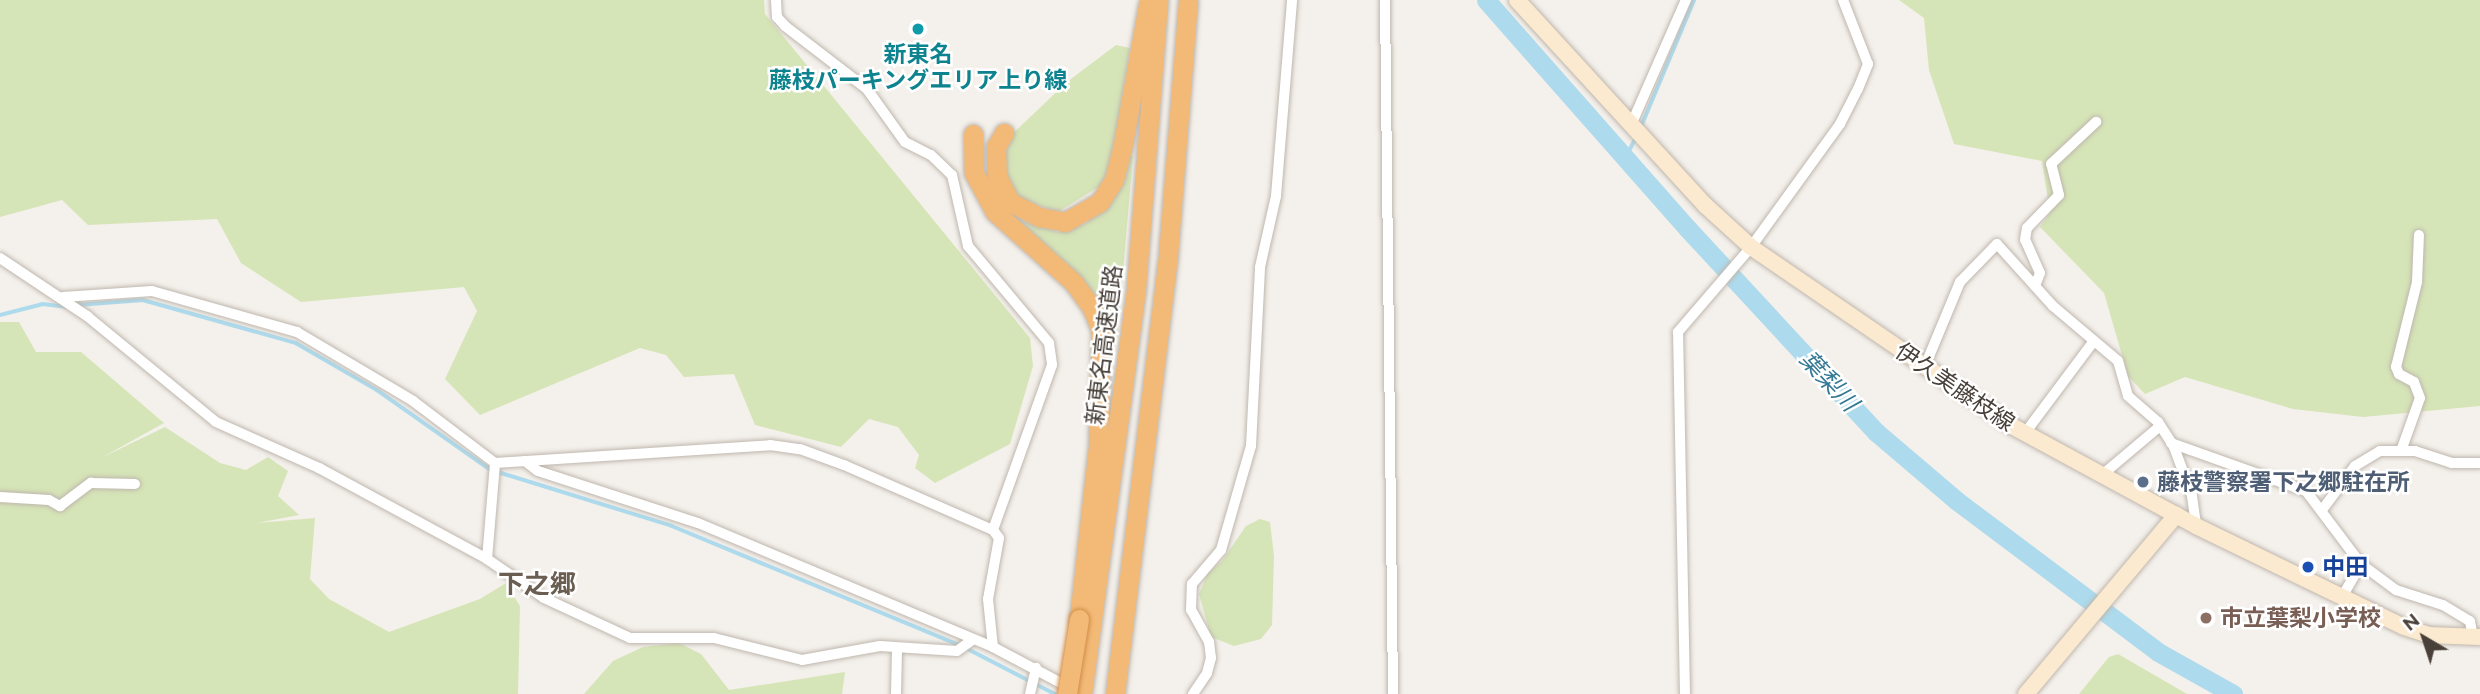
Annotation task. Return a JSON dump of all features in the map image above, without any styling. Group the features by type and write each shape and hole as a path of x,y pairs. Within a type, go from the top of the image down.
{"highway":[{"path":"1004,132 996,147 997,176 1010,202 1040,217 1065,222 1085,215 1100,202 1114,180 1122,149 1149,0"},
{"name":"新東名高速道路","path":"1082,694 1086,620 1136,289 1158,0"},
{"path":"1115,694 1168,255 1188,0"},
{"path":"973,134 974,173 995,212 1074,283 1092,308 1101,330 1098,446 1086,620 1065,689"}],"main road":[{"name":"伊久美藤枝線","path":"1517,0 1748,251 2025,433 2196,526 2342,597 2428,635 2477,637"},
{"path":"2026,694 2176,515"}],"street":[{"path":"776,0 777,17 785,26 867,89 905,142 930,155 951,175 968,246 1049,343 1052,365 993,530"},
{"path":"1193,694 1208,673 1211,658 1209,642 1191,610 1192,584 1221,550 1251,446 1260,267 1276,196 1292,0"},
{"path":"1385,0 1393,694"},
{"path":"1631,125 1686,0"},
{"path":"1685,694 1678,332 1748,251 1840,124 1868,64 1843,0"},
{"path":"2035,286 2040,273 2025,240 2027,228 2059,194 2051,164 2096,122"},
{"path":"2401,451 2420,398 2414,382 2399,374 2396,367 2417,282 2419,235"},
{"path":"1925,366 1960,282 1997,244 2035,286 2093,342 2118,361 2128,396 2160,426 2171,443 2192,496 2196,526"},
{"path":"0,258 63,297 216,422 319,468 487,559 533,592 630,638 714,638 802,660 880,646 957,651 972,640"},
{"path":"63,297 152,291 297,332 413,401 495,463 737,446 800,449 993,530 999,538 988,598 993,647"},
{"path":"2025,433 2093,342"},
{"path":"2102,475 2160,426"},
{"path":"2171,443 2306,491 2361,564 2396,590 2460,614 2470,621 2477,637"},
{"path":"2322,510 2368,456 2401,451 2451,463 2480,463"},
{"path":"525,461 538,471 698,523 993,647 1036,668 1065,689"},
{"path":"487,559 495,463"},
{"path":"0,497 49,500 60,506 91,483 135,484"},
{"path":"2342,597 2361,564"},
{"path":"896,694 897,649"},
{"path":"1030,694 1036,668"}],"green space":[{"path":"0,0 764,0 765,14 1030,338 1033,366 1010,444 935,483 915,468 919,455 898,427 869,419 841,447 755,425 734,374 684,377 666,355 640,348 480,415 445,379 477,311 464,287 301,302 241,263 217,219 88,225 62,200 0,217"},
{"path":"1899,0 2480,0 2480,406 2363,417 2293,409 2185,377 2145,394 2128,376 2104,293 2040,227 2050,213 2042,161 1954,144 1929,70 1924,18"},
{"path":"1116,45 1130,48 1111,165 1100,186 1058,212 1017,198 1005,174 1006,140 1067,82"},
{"path":"1129,156 1133,156 1117,341 1110,340 1094,294 1081,278 1015,219 1058,232 1085,224 1114,200"},
{"path":"0,322 19,322 36,352 81,352 164,423 101,458 165,427 220,463 246,470 268,457 288,471 278,496 299,515 257,523 315,518 310,579 329,599 389,632 480,599 506,583 520,606 518,694 0,694"},
{"path":"1260,519 1270,522 1274,556 1272,625 1261,639 1234,646 1211,637 1199,594 1208,573 1222,561 1246,526"},
{"path":"679,643 701,654 729,690 845,672 842,694 584,694 613,661 643,647"},
{"path":"2118,654 2187,694 2079,694 2109,657"}],"waterway":[{"name":"葉梨川","path":"1486,0 1688,229 1876,432 1957,501 2158,652 2233,694"},
{"path":"1641,127 1694,0"},
{"path":"1626,157 1636,137"},
{"path":"77,305 143,300 296,343 377,390 491,470"},
{"path":"0,315 43,304 66,307"},
{"path":"498,472 672,526 959,645"},
{"path":"966,648 1055,694"}],"place":[{"name":"新東名 藤枝パーキングエリア上り線","path":"918,29"},
{"name":"藤枝警察署下之郷駐在所","path":"2143,482"},
{"name":"中田","path":"2308,567"},
{"name":"市立葉梨小学校","path":"2206,618"}],"district":[{"name":"下之郷","path":"537,585"}]}
